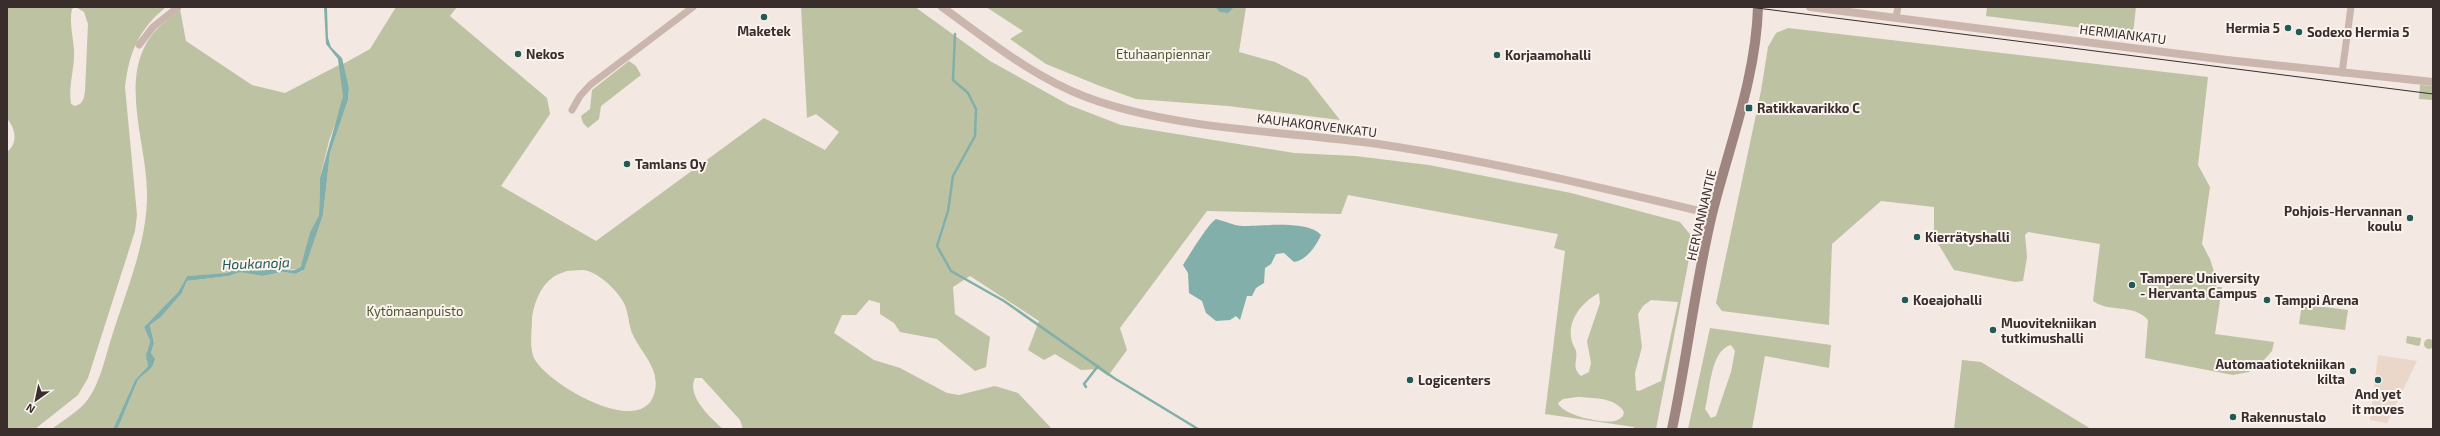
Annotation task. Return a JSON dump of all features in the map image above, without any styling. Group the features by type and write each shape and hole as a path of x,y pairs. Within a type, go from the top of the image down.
{"main road":[{"name":"HERVANNANTIE","path":"1672,429 1712,214 1751,64 1758,7"}],"street":[{"path":"139,45 153,27 178,7"},
{"path":"572,110 580,96 590,85 693,7"},
{"name":"KAUHAKORVENKATU","path":"942,7 1028,69 1087,97 1141,114 1435,153 1558,178 1712,214"},
{"name":"HERMIANKATU","path":"1810,7 2342,73 2433,82"},
{"path":"1896,17 1898,7"},
{"path":"2342,73 2351,7"}],"green space":[{"path":"7,7 75,7 72,9 71,19 74,57 70,97 71,104 75,106 84,99 85,94 88,24 84,12 76,7 166,7 149,24 137,42 129,63 125,87 137,215 135,231 88,378 78,395 35,429 7,429 7,152 13,145 14,131 7,119"},
{"name":"Kytömaanpuisto","path":"396,7 457,7 450,16 547,98 550,114 501,186 596,241 764,118 825,150 839,132 816,114 807,118 801,7 915,7 990,61 1069,105 1121,125 1294,153 1355,156 1429,165 1571,193 1680,222 1693,238 1656,429 1634,429 1634,427 1545,414 1565,251 1554,248 1558,234 1348,195 1341,214 1207,211 1120,328 1127,350 1108,376 1098,369 1081,370 1055,354 1044,360 1028,350 1039,321 970,276 953,287 955,314 990,337 986,367 975,371 937,339 900,332 894,323 880,314 880,303 869,300 856,315 842,315 834,333 874,360 900,368 947,393 959,395 995,386 1018,393 1052,429 743,429 740,420 702,378 695,378 693,385 697,399 706,413 723,429 117,429 138,380 151,368 155,362 151,353 154,343 150,325 161,317 182,293 187,281 229,276 240,272 262,276 283,272 296,274 303,271 323,215 330,153 348,100 349,88 343,64 370,49","holes":["567,271 588,271 600,277 616,291 626,308 632,332 654,371 656,379 653,397 644,408 629,411 612,409 592,402 556,381 542,369 534,358 531,339 534,308 540,292 547,282 554,276","1599,293 1600,303 1587,341 1591,363 1589,372 1581,376 1576,370 1576,351 1572,342 1571,327 1573,320 1581,307","1651,300 1678,302 1661,381 1639,391 1636,390 1635,373 1642,347 1638,314 1643,306","1577,397 1603,399 1615,403 1624,412 1623,416 1615,421 1609,422 1593,420 1575,415 1561,407 1558,403 1563,399"]},
{"name":"Etuhaanpiennar","path":"986,7 1246,7 1239,52 1275,62 1307,78 1340,120 1228,106 1136,99 1046,64 1010,39 1023,31"},
{"path":"1987,7 2136,7 2133,34 1986,16"},
{"path":"180,9 186,41 252,85 285,93 339,65 344,88 342,104 329,141 320,178 319,215 310,232 302,264 298,269 187,276 178,292 144,327 150,341 147,351 148,366 135,380 113,429 52,429 81,407 95,388 102,371 135,267 144,231 147,196 146,175 137,110 136,88 138,67 145,47 157,29"},
{"path":"1788,28 2208,77 2198,165 2210,187 2202,244 2210,259 2217,281 2216,287 2222,287 2215,334 2274,342 2272,351 2263,361 2249,372 2233,375 2145,358 2148,320 2135,312 2106,307 2093,301 2100,244 2028,232 2025,235 2027,257 2023,281 2015,282 1954,270 1934,237 1934,207 1881,201 1832,244 1829,325 1722,311 1716,303 1761,91 1768,47 1776,33"},
{"path":"629,61 636,66 641,75 601,106 599,119 588,128 583,123 581,116 590,109 592,90"},
{"path":"2420,85 2433,86 2433,100 2419,99"},
{"path":"2302,304 2348,310 2345,330 2299,324"},
{"path":"1710,328 1831,345 1829,368 1765,356 1752,429 1688,429","holes":["1731,345 1735,351 1731,372 1716,416 1711,418 1705,409 1715,363 1724,348"]},
{"path":"2407,336 2421,338 2420,345 2418,346 2406,343"},
{"path":"2427,339 2431,339 2433,340 2433,348 2427,349 2424,346 2424,342"},
{"path":"1962,360 1981,362 2091,429 1954,429"}],"shaded area":[{"path":"2378,355 2417,361 2387,423 2370,420"}],"water":[{"path":"324,7 327,8 328,38 331,47 342,58 349,88 348,100 330,153 323,215 304,270 296,274 283,272 262,276 240,272 229,276 187,281 182,293 161,317 150,325 154,343 151,353 155,359 153,366 138,380 117,429 113,429 135,380 148,366 146,355 150,341 144,327 178,292 187,276 227,273 236,269 296,270 301,266 310,232 319,215 320,178 343,96 338,59 326,44"},
{"path":"1215,7 1234,7 1228,13 1220,12"},
{"path":"1216,219 1240,226 1284,225 1306,227 1315,230 1321,235 1310,252 1299,261 1294,262 1284,253 1276,254 1271,264 1265,268 1264,283 1256,288 1252,296 1247,296 1240,320 1236,316 1230,320 1216,321 1206,313 1202,301 1189,293 1188,273 1183,265 1204,233"}],"waterway":[{"path":"955,34 953,80 968,93 976,109 975,136 953,176 948,211 937,246 951,271 1004,301 1114,378 1198,429"},
{"path":"1086,387 1084,384 1098,366"}],"tram line":[{"path":"1749,7 2433,94"}],"place":[{"name":"Maketek","path":"764,17"},
{"name":"Hermia 5","path":"2288,28"},
{"name":"Sodexo Hermia 5","path":"2299,32"},
{"name":"Nekos","path":"518,54"},
{"name":"Korjaamohalli","path":"1497,55"},
{"name":"Ratikkavarikko C","path":"1749,108"},
{"name":"Tamlans Oy","path":"627,164"},
{"name":"Pohjois-Hervannan koulu","path":"2410,218"},
{"name":"Kierrätyshalli","path":"1917,237"},
{"name":"Tampere University - Hervanta Campus","path":"2132,285"},
{"name":"Koeajohalli","path":"1905,300"},
{"name":"Tamppi Arena","path":"2267,300"},
{"name":"Muovitekniikan tutkimushalli","path":"1993,330"},
{"name":"Automaatiotekniikan kilta","path":"2353,371"},
{"name":"Logicenters","path":"1410,380"},
{"name":"And yet it moves","path":"2378,380"},
{"name":"Rakennustalo","path":"2233,417"}],"water label":[{"name":"Houkanoja","path":"256,263"}]}
